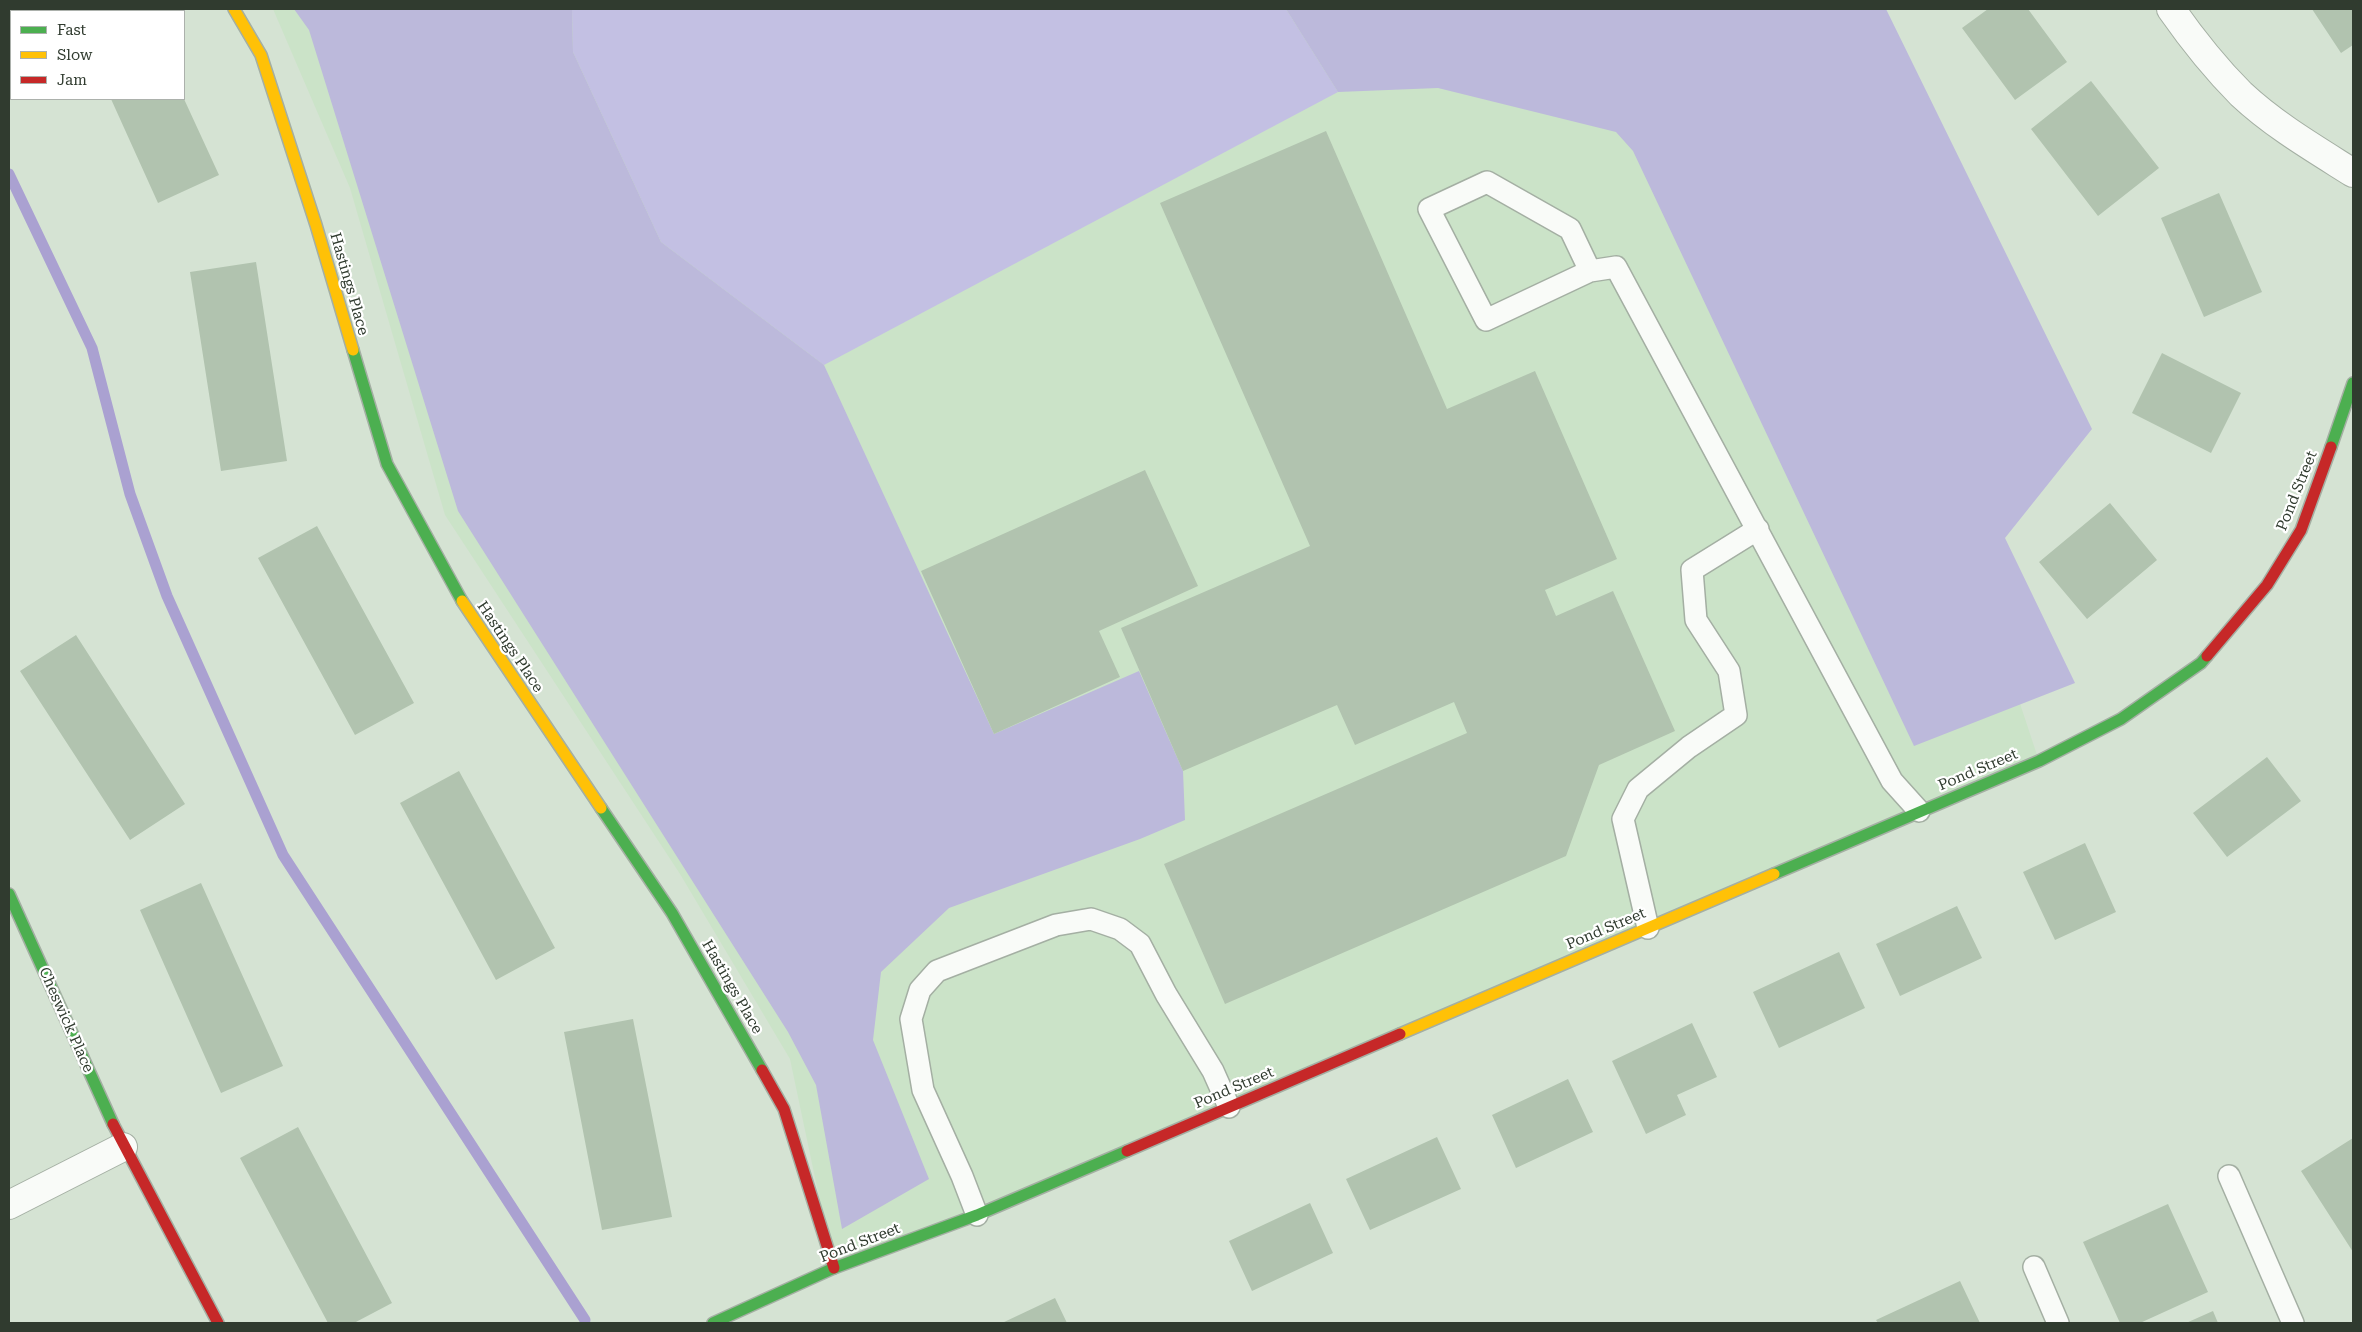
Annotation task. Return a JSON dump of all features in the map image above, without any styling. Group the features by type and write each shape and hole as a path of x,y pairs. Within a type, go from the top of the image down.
{"street":[{"name":"Hastings Place","path":"234,9 261,55 316,225 387,464 426,539 468,612 672,913 784,1109 834,1268"},
{"path":"2171,9 2209,60 2242,95 2299,139 2353,173"},
{"name":"Pond Street","path":"712,1323 834,1268 977,1215 2039,761 2121,719 2200,663 2267,585 2300,530 2353,383"},
{"name":"Cheswick Place","path":"9,894 123,1147 218,1323"},
{"path":"9,1205 123,1147"}],"lane":[{"path":"1590,271 1570,229 1487,182 1429,209 1486,320 1590,271 1616,267 1892,781 1919,811"},
{"path":"1648,928 1623,818 1638,790 1689,747 1736,715 1729,671 1696,620 1692,570 1758,529"},
{"path":"977,1215 962,1176 923,1090 911,1019 920,990 937,971 1056,925 1091,919 1120,929 1140,944 1166,994 1213,1071 1229,1107"},
{"path":"2229,1176 2293,1323"},
{"path":"2034,1267 2058,1323"}],"shaded area":[{"path":"273,9 1790,9 2039,761 834,1268 790,1059 680,874 445,515 350,188"},
{"path":"294,9 572,9 573,52 661,242 824,365 994,734 1139,671 1183,771 1185,820 1140,839 949,908 881,972 873,1040 929,1179 842,1229 816,1085 788,1032 458,511 309,30"},
{"path":"572,9 1286,9 1338,92 824,365 661,242 573,52"},
{"path":"1286,9 1886,9 2092,429 2005,538 2075,683 1914,746 1633,151 1616,132 1438,88 1338,92"}],"building":[{"path":"144,9 144,10 94,10"},
{"path":"1988,9 2028,9 2067,62 2015,100 1962,28"},
{"path":"2312,9 2353,9 2353,45 2341,53"},
{"path":"2091,81 2159,168 2098,216 2031,129"},
{"path":"111,100 184,100 219,175 158,203"},
{"path":"1326,131 1447,409 1535,371 1617,559 1545,590 1556,616 1613,591 1675,731 1599,765 1566,856 1225,1004 1164,864 1467,733 1454,702 1355,745 1337,705 1183,771 1121,628 1310,546 1160,203"},
{"path":"2219,193 2262,292 2204,317 2161,218"},
{"path":"256,262 287,461 221,471 190,272"},
{"path":"2162,353 2241,393 2211,453 2132,413"},
{"path":"1145,470 1198,586 1099,631 1120,677 994,734 921,571"},
{"path":"2110,503 2157,560 2087,619 2039,562"},
{"path":"317,526 414,703 355,735 258,558"},
{"path":"76,635 185,804 130,840 20,671"},
{"path":"2267,757 2301,801 2227,857 2193,813"},
{"path":"459,771 555,948 496,980 400,803"},
{"path":"2085,843 2116,912 2055,940 2023,872"},
{"path":"201,883 283,1066 221,1093 140,910"},
{"path":"1957,906 1982,958 1900,996 1876,944"},
{"path":"1839,952 1865,1008 1779,1048 1753,992"},
{"path":"633,1019 672,1217 602,1230 564,1032"},
{"path":"1692,1023 1717,1077 1677,1095 1686,1115 1646,1134 1612,1061"},
{"path":"1568,1079 1593,1132 1516,1168 1492,1115"},
{"path":"298,1127 392,1303 354,1323 328,1323 240,1158"},
{"path":"1437,1137 1461,1189 1370,1230 1346,1179"},
{"path":"2353,1138 2353,1252 2301,1171"},
{"path":"1310,1203 1333,1253 1252,1291 1229,1241"},
{"path":"2168,1204 2208,1292 2140,1323 2120,1323 2083,1242"},
{"path":"1960,1281 1980,1323 1878,1323 1876,1320"},
{"path":"1055,1298 1067,1323 1002,1323"},
{"path":"2213,1311 2218,1323 2186,1323"}],"waterway":[{"path":"9,174 92,348 130,494 167,596 283,855 585,1320"}],"traffic: fast":[{"path":"353,350 387,464 462,601"},
{"path":"2331,447 2353,383"},
{"path":"1774,874 2039,761 2121,719 2201,663 2207,656"},
{"path":"601,808 672,913 762,1070"},
{"path":"9,894 113,1124"},
{"path":"713,1323 834,1268 977,1215 1127,1151"}],"traffic: slow":[{"path":"234,9 261,55 316,225 353,350"},
{"path":"462,601 601,808"},
{"path":"1400,1034 1774,874"}],"traffic: jam":[{"path":"2207,656 2267,585 2301,530 2331,447"},
{"path":"1127,1151 1400,1034"},
{"path":"762,1070 784,1109 834,1268"},
{"path":"113,1124 218,1323"}]}
